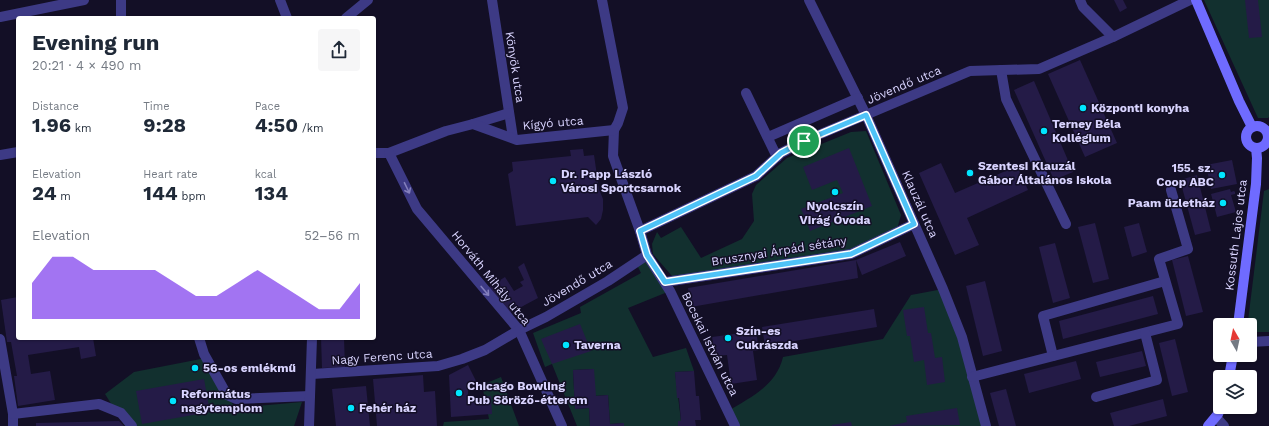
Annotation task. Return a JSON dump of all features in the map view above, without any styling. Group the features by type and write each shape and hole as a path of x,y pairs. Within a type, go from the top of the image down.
{"street":[{"path":"0,17 84,0"},
{"path":"121,0 121,16"},
{"path":"280,0 286,16"},
{"path":"348,16 368,0"},
{"name":"Könyök utca","path":"492,0 513,138"},
{"name":"Bocskai István utca","path":"602,0 624,108 614,130 613,156 647,255 665,282 735,426"},
{"name":"Klauzál utca","path":"809,0 866,115 943,289 962,337 986,426"},
{"path":"1080,0 1083,6 1113,37"},
{"name":"Jövendő utca","path":"640,231 756,176 777,156 804,141 970,71 1039,69 1113,37 1190,0"},
{"path":"1196,0 1239,101 1252,127"},
{"path":"1001,70 1006,98 1066,224"},
{"path":"746,92 777,156"},
{"path":"768,137 858,98"},
{"name":"Kígyó utca","path":"376,153 389,153 446,131 509,113"},
{"name":"Kígyó utca","path":"473,124 517,140 614,130"},
{"path":"1252,127 1261,127 1268,132 1267,142 1262,147 1256,148 1249,145 1246,137 1248,130 1252,127"},
{"name":"Kossuth Lajos utca","path":"1239,318 1256,184 1256,148"},
{"path":"0,155 16,152"},
{"name":"Horváth Mihály utca","path":"389,153 417,209 518,330 562,426"},
{"path":"972,377 1178,324 1159,259 1188,249 1170,190"},
{"name":"Brusznyai Árpád sétány","path":"665,282 851,254 914,224"},
{"name":"Jövendő utca","path":"518,330 546,317 608,281 647,255"},
{"path":"1053,356 1043,316 1165,281"},
{"name":"Nagy Ferenc utca","path":"312,374 438,366 485,350 518,330"},
{"path":"1096,397 1157,380 1144,332"},
{"path":"0,339 4,386 12,414 13,426"},
{"path":"200,340 204,354 227,395 236,398 310,396"},
{"path":"309,426 312,340"},
{"path":"1257,342 1269,341"},
{"path":"12,414 99,404 121,413 132,426"},
{"path":"1208,426 1218,414"},
{"path":"1216,417 1224,426"}],"green space":[{"path":"1204,0 1269,0 1268,118 1258,118"},
{"path":"866,131 901,215 896,233 851,254 681,279 672,276 653,254 652,244 657,232 661,238 681,227 701,258 742,239 754,221 752,194 756,185 787,158 851,132"},
{"path":"1269,189 1269,332 1257,332 1257,318 1248,318 1264,191"},
{"path":"647,255 670,291 628,308 653,357 686,348 694,371 675,372 681,421 678,422 678,426 624,426 624,423 610,424 608,395 594,396 594,369 573,370 575,409 589,408 590,426 577,426 552,364 545,367 533,333 581,313 580,307 641,273 636,263"},
{"path":"943,289 986,426 735,426 728,411 762,390 775,376 783,357 883,339 911,295"},
{"path":"206,358 235,408 302,402 294,426 125,426 105,394 134,372"},
{"path":"501,377 519,426 443,426 444,422 489,419 482,385"}],"building":[{"path":"1114,0 1123,0 1127,8 1120,12"},
{"path":"1245,0 1258,0 1262,37 1249,38"},
{"name":"Központi konyha","path":"1080,60 1117,143 1085,157 1048,74"},
{"name":"Terney Béla Kollégium","path":"1034,81 1073,172 1054,180 1014,90"},
{"path":"849,148 872,206 810,231 807,223 804,224 801,217 804,216 801,209 843,193 837,180 812,190 803,167"},
{"name":"Dr. Papp László Városi Sportcsarnok","path":"583,149 584,156 594,155 599,189 603,199 601,219 596,225 588,217 516,226 508,174 513,171 512,162 571,156 570,150"},
{"name":"155. sz. Coop ABC","path":"1232,160 1237,184 1211,189 1206,165"},
{"path":"941,163 955,193 1017,166 1028,190 967,218 979,245 955,255 919,173"},
{"path":"1197,175 1211,231 1195,235 1180,180"},
{"name":"Paam üzletház","path":"1230,189 1231,192 1235,192 1235,194 1231,195 1236,212 1217,217 1211,194"},
{"path":"1095,223 1109,279 1093,283 1078,227"},
{"path":"1139,223 1147,252 1132,257 1124,227"},
{"path":"900,242 906,256 862,275 856,260"},
{"path":"1055,243 1070,298 1053,303 1039,247"},
{"path":"1188,256 1203,312 1186,316 1172,260"},
{"path":"856,260 858,278 691,307 688,288"},
{"path":"524,263 538,298 510,313 489,287 505,277 514,291 523,286 520,282 524,280 518,267"},
{"path":"985,281 1002,351 983,356 966,286"},
{"path":"1153,296 1158,314 1063,339 1059,321"},
{"path":"16,297 16,340 93,340 96,356 81,359 79,347 28,355 31,374 50,371 55,400 18,406 14,376 17,376 11,342 7,342 1,300"},
{"path":"924,307 928,333 931,333 935,358 942,357 945,382 927,385 924,360 914,362 910,336 907,336 903,310"},
{"path":"874,309 877,327 765,346 762,327"},
{"name":"Taverna","path":"580,324 591,351 552,364 541,339"},
{"path":"756,331 759,350 753,351 757,380 731,384 727,355 715,356 712,337"},
{"path":"1175,339 1188,392 1172,396 1159,343"},
{"path":"321,340 344,340 345,367 322,368"},
{"path":"1142,351 1146,366 1100,377 1096,362"},
{"path":"1076,361 1081,379 1029,393 1024,374"},
{"name":"Chicago Bowling Pub Söröző-étterem","path":"468,365 476,381 468,386 468,398 491,396 492,414 451,417 449,375"},
{"path":"594,369 596,396 608,395 610,424 624,423 624,426 590,426 589,408 575,409 573,370"},
{"path":"694,371 696,396 699,396 701,420 695,420 696,426 678,426 678,421 681,421 675,372"},
{"path":"423,375 424,392 435,391 437,426 377,426 373,379"},
{"name":"Református nagytemplom","path":"204,379 210,412 142,424 136,391"},
{"name":"Fehér ház","path":"366,386 370,426 336,426 332,389"},
{"path":"1006,389 1016,426 999,426 990,393"},
{"path":"1163,399 1167,416 1129,426 1114,426 1110,413"},
{"path":"957,408 960,425 890,426 907,422 906,416"},
{"path":"119,421 124,426 36,426 36,423"},
{"path":"851,422 852,426 832,426 832,425"}],"place":[{"name":"Központi konyha","path":"1083,108"},
{"name":"Terney Béla Kollégium","path":"1044,131"},
{"name":"Szentesi Klauzál Gábor Általános Iskola","path":"970,173"},
{"name":"155. sz. Coop ABC","path":"1222,175"},
{"name":"Dr. Papp László Városi Sportcsarnok","path":"553,181"},
{"name":"Nyolcszín Virág Óvoda","path":"835,192"},
{"name":"Paam üzletház","path":"1223,203"},
{"name":"Szín-es Cukrászda","path":"728,338"},
{"name":"Taverna","path":"566,345"},
{"name":"56-os emlékmű","path":"195,368"},
{"name":"Chicago Bowling Pub Söröző-étterem","path":"459,393"},
{"name":"Református nagytemplom","path":"173,401"},
{"name":"Fehér ház","path":"351,408"}],"route":[{"path":"866,115 914,224 851,254 665,282 647,255 640,231 756,176 781,153 804,141 866,115"}]}
